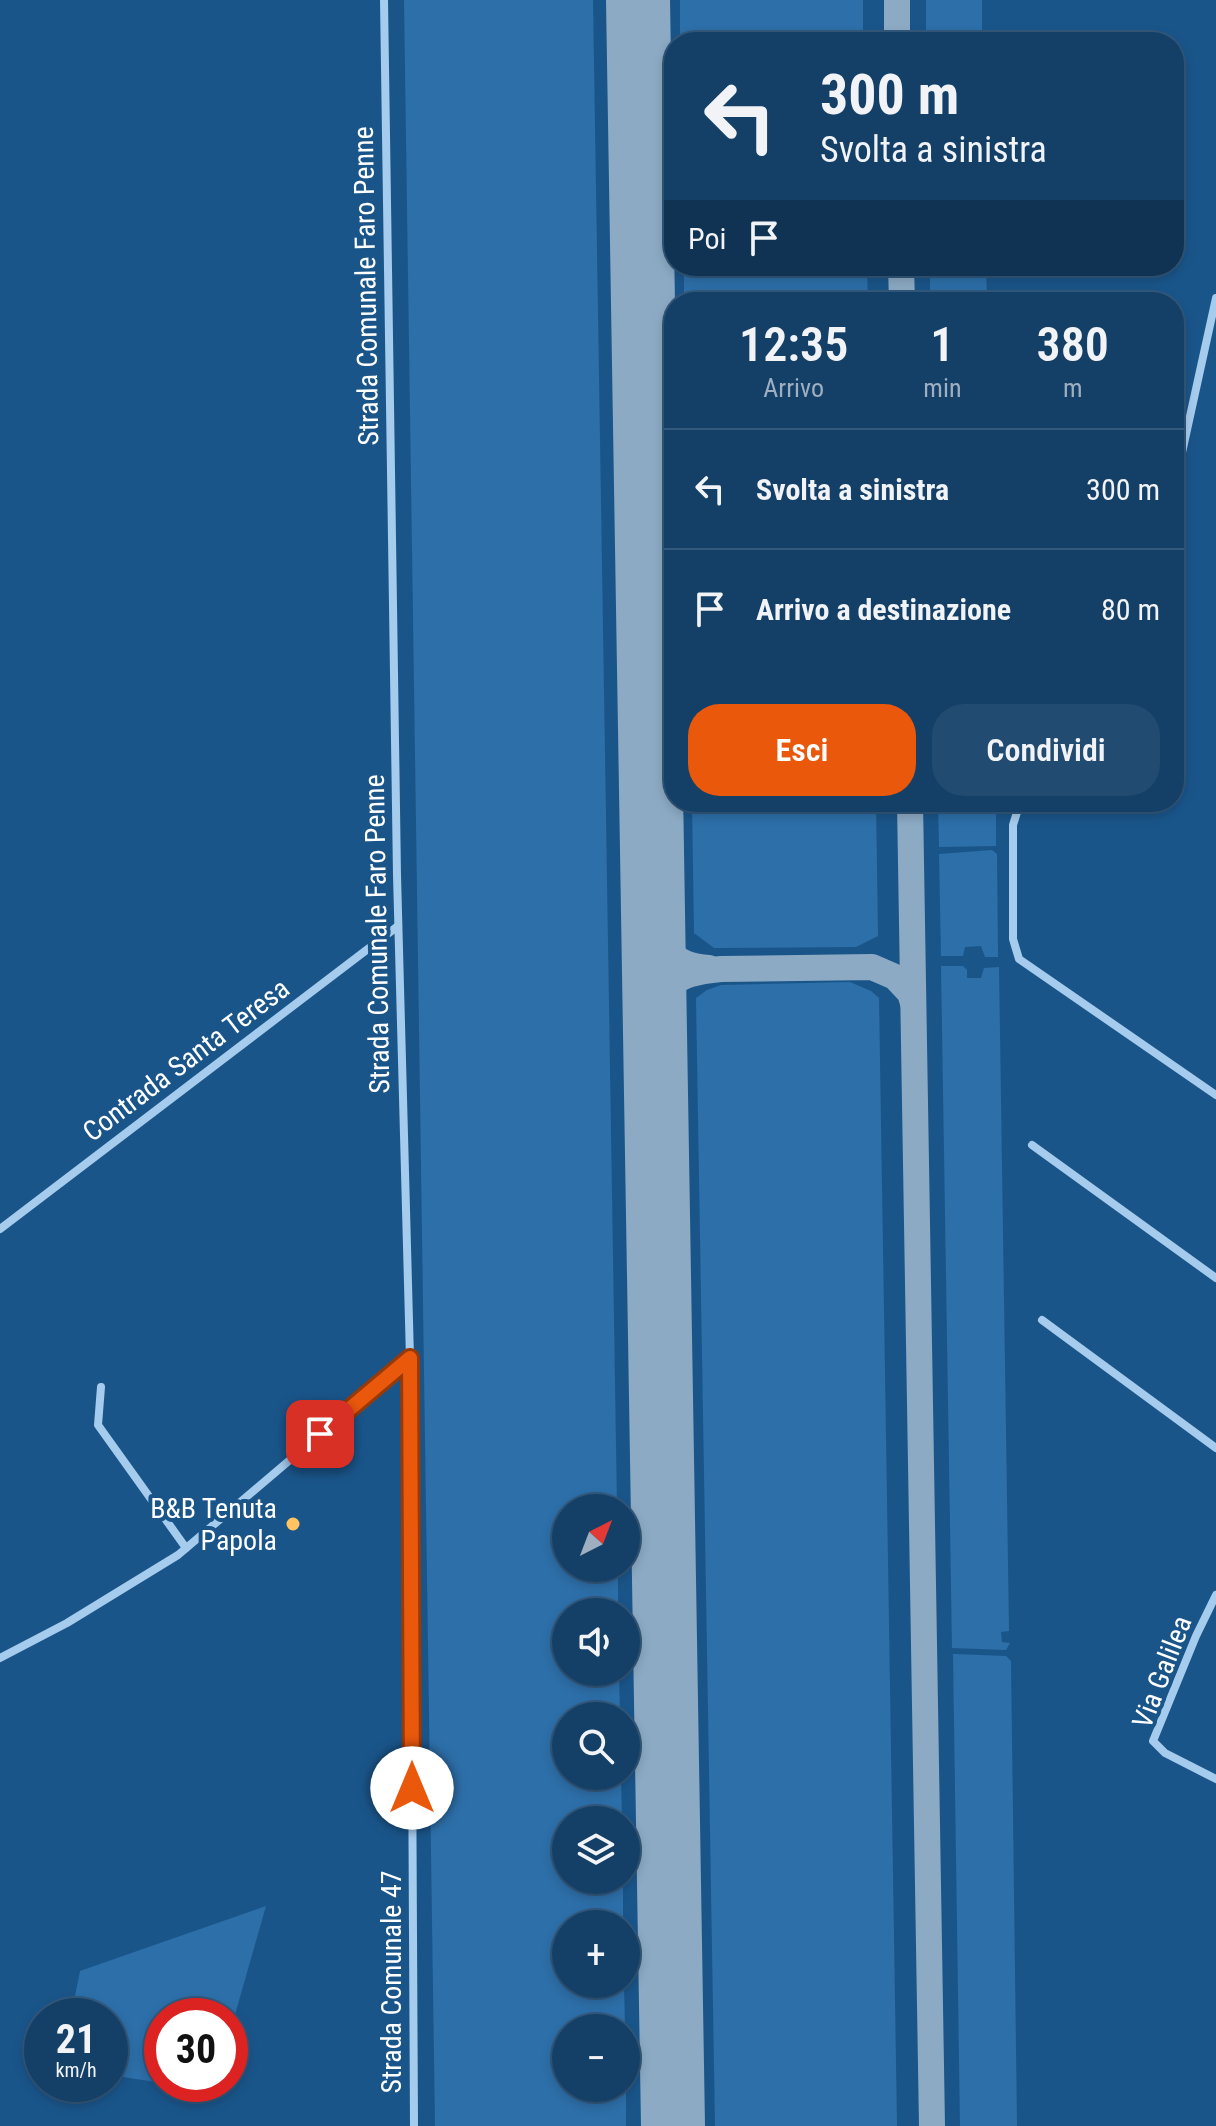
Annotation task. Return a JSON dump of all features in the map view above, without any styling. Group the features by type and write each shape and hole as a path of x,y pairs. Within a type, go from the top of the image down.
{"street":[{"name":"Strada Comunale Faro Penne","path":"384,0 398,926 410,1358"},
{"path":"1184,444 1216,298"},
{"path":"1017,812 1013,825 1013,939 1019,959 1216,1095"},
{"name":"Contrada Santa Teresa","path":"0,1229 398,926"},
{"path":"1032,1145 1216,1278"},
{"path":"1042,1320 1216,1448"},
{"path":"0,1658 67,1623 186,1548 410,1358"},
{"name":"Strada Comunale 47","path":"410,1358 414,2126"},
{"path":"101,1387 98,1425 186,1548"},
{"name":"Via Galilea","path":"1216,1595 1153,1741 1165,1753 1216,1779"}],"shaded area":[{"path":"404,0 593,0 617,1494 552,1494 552,1582 618,1582 618,1598 552,1598 552,1686 619,1686 620,1702 552,1702 552,1790 621,1790 622,1806 552,1806 552,1894 623,1894 623,1910 552,1910 552,1998 624,1998 625,2014 552,2014 552,2102 626,2102 626,2126 435,2126"},
{"path":"680,0 863,0 863,32 680,32"},
{"path":"926,0 982,0 982,32 926,32"},
{"path":"684,276 867,276 868,292 684,292"},
{"path":"930,276 986,276 987,292 930,292"},
{"path":"692,812 876,812 878,936 856,947 714,948 694,933"},
{"path":"938,812 996,812 996,846 939,847"},
{"path":"992,850 997,854 998,957 985,957 981,946 965,947 963,956 941,956 939,854"},
{"path":"941,966 963,966 967,970 967,978 981,978 984,968 999,967 1009,1631 1001,1632 1002,1642 1010,1643 1006,1650 952,1648"},
{"path":"850,982 879,998 897,2126 715,2126 696,998 721,985"},
{"path":"953,1654 1006,1656 1011,1661 1017,2126 960,2126"},
{"path":"266,1906 240,1998 144,1998 144,2080 128,2078 128,1998 75,1998 80,1971"}],"taxiway":[{"path":"897,0 897,32"},
{"path":"901,276 902,292"},
{"path":"910,812 932,2126"},
{"path":"653,903 659,929 674,956 694,966 709,968"},
{"path":"655,1035 661,1004 672,985 690,974 704,971 872,967 895,977 910,993 913,1003"},
{"path":"672,2092 679,2126"}],"runway":[{"path":"638,0 673,2126"}],"place":[{"name":"B&B Tenuta Papola","path":"293,1524"}],"route":[{"path":"320,1434 410,1358 412,1788"}]}
